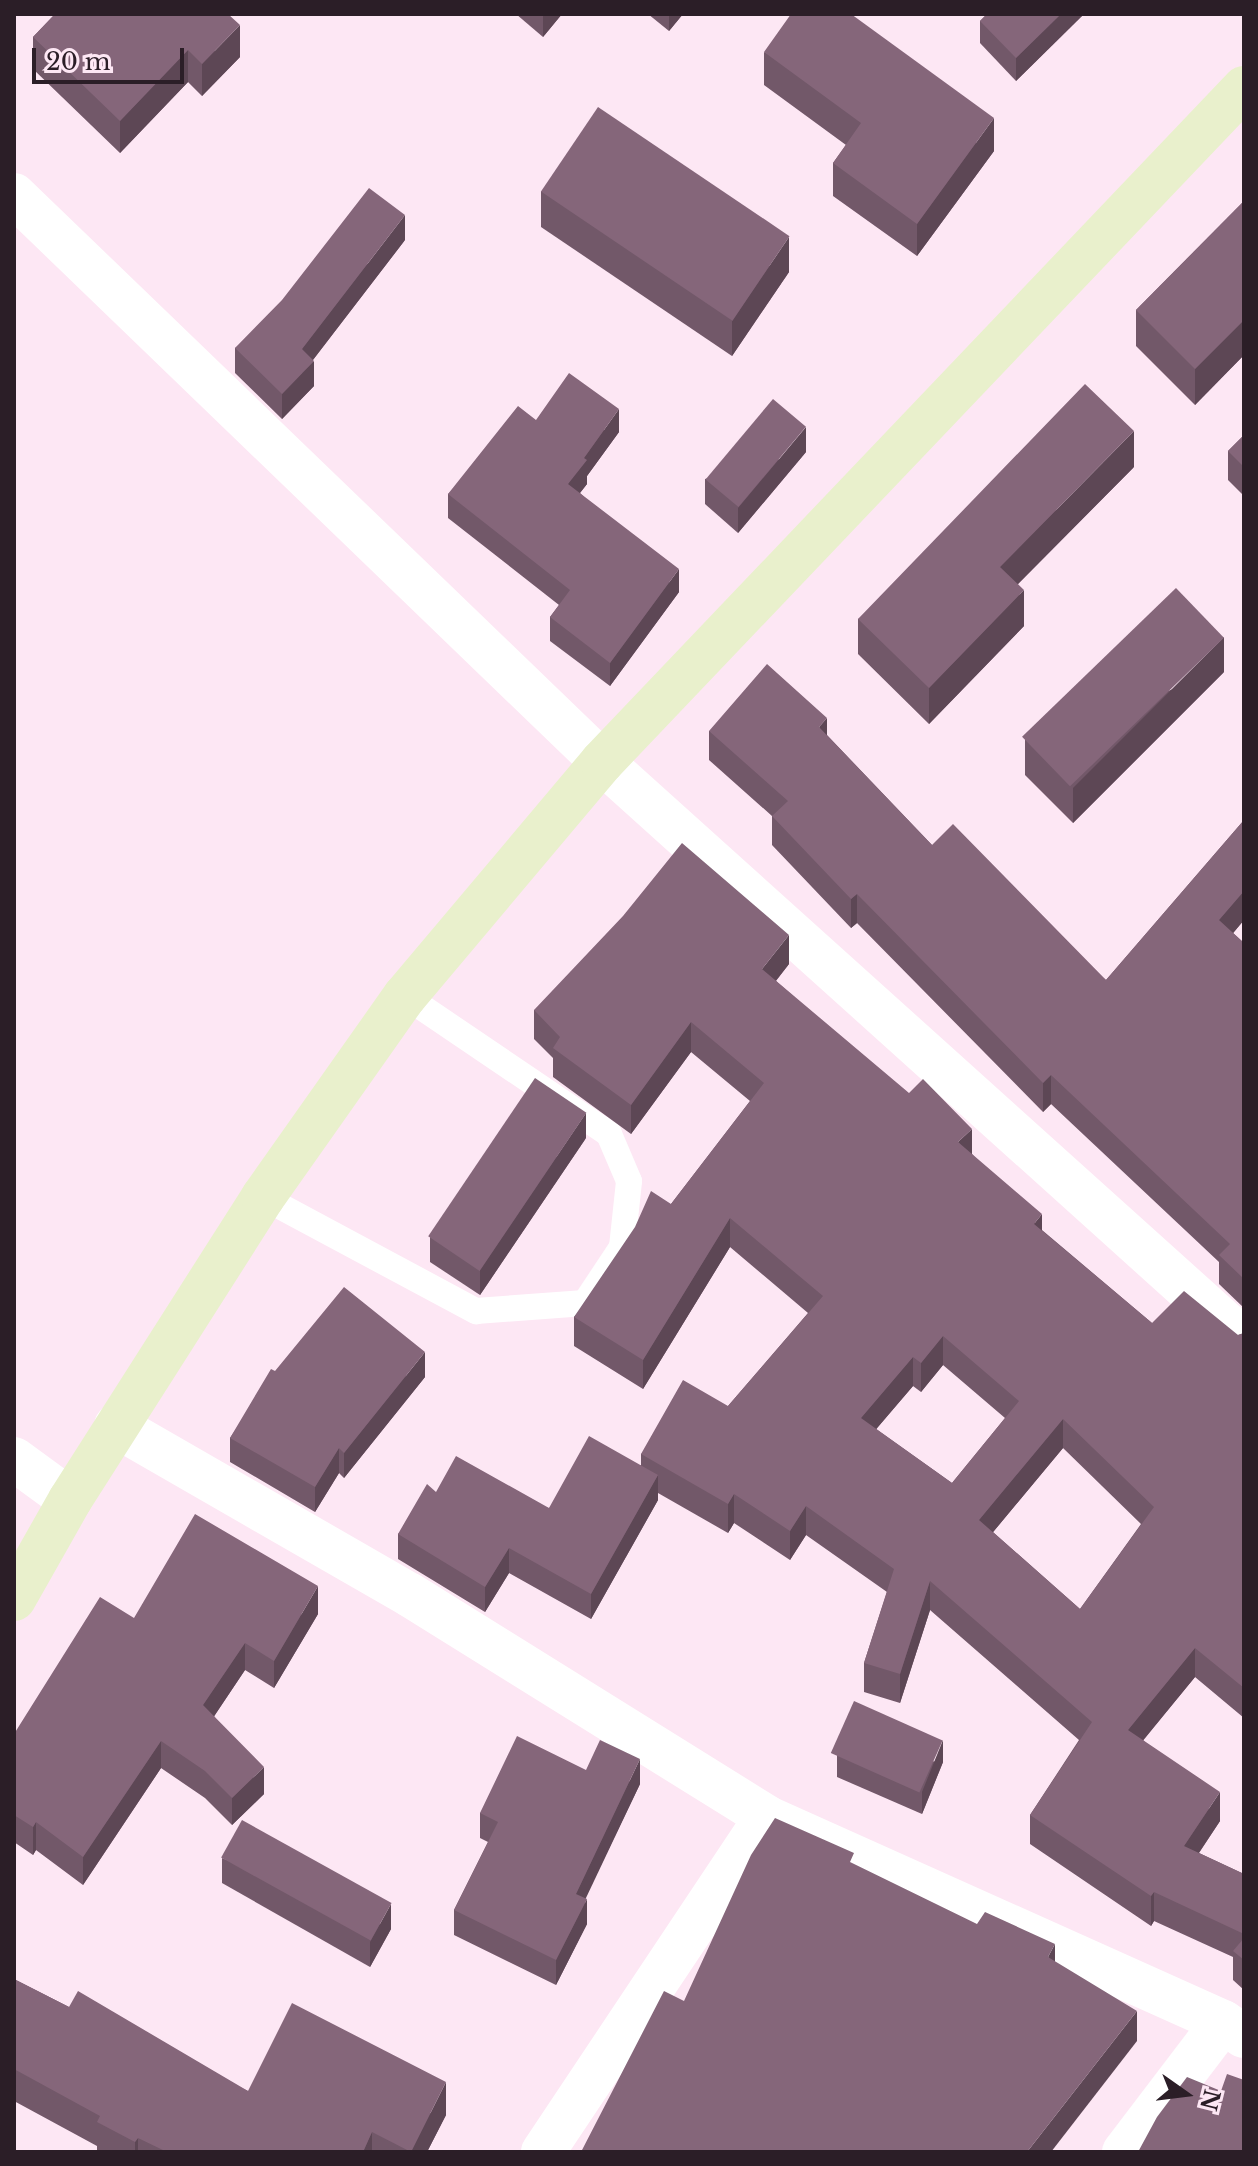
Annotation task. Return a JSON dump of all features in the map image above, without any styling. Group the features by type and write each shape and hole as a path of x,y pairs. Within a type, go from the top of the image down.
{"main road":[{"path":"14,1599 70,1500 263,1197 405,996 602,762 1244,88"}],"street":[{"path":"14,195 602,762 1244,1340"},
{"path":"116,1426 410,1595 766,1817 1234,2029 1124,2152"},
{"path":"14,1459 70,1500"},
{"path":"543,2152 766,1817"}],"lane":[{"path":"263,1197 476,1311 585,1303 622,1247 629,1181 609,1134 405,996"}],"building":[{"path":"55,14 228,14 240,25 202,64 188,50 120,121 33,37"},
{"path":"791,14 851,14 994,118 917,224 833,163 861,123 764,52"},
{"path":"987,14 1061,14 1016,58 980,21"},
{"path":"598,107 790,236 732,321 541,192"},
{"path":"369,188 405,215 302,349 314,361 282,394 235,348 282,300"},
{"path":"1244,201 1244,320 1195,369 1136,310"},
{"path":"569,373 619,409 568,484 679,569 610,663 550,617 570,590 448,494 518,406 536,420"},
{"path":"1085,384 1134,431 1000,567 1024,590 929,688 858,619"},
{"path":"773,399 806,427 738,507 706,479"},
{"path":"1244,435 1244,467 1228,451"},
{"path":"1176,588 1224,638 1070,786 1022,737"},
{"path":"767,664 827,718 819,727 932,845 953,824 1106,980 1244,820 1244,891 1219,920 1244,943 1244,1279 1219,1255 1230,1244 1051,1075 1043,1083 857,894 851,899 772,816 788,801 709,731"},
{"path":"682,843 789,935 762,969 909,1093 923,1079 972,1129 958,1142 1042,1214 1034,1224 1152,1323 1184,1291 1238,1335 1244,1333 1244,1688 1195,1648 1128,1730 1220,1792 1184,1846 1244,1874 1244,1934 1154,1892 1151,1896 1030,1815 1092,1722 930,1581 900,1674 864,1663 894,1569 806,1506 790,1531 734,1494 728,1504 641,1454 683,1380 728,1406 823,1296 730,1218 643,1360 574,1317 635,1227 651,1191 671,1204 764,1083 691,1022 631,1105 553,1048 560,1037 534,1010 623,916","holes":["943,1336 1019,1401 952,1483 861,1418 913,1357 921,1363","1063,1419 1154,1507 1080,1609 979,1520"]},
{"path":"535,1078 586,1113 480,1271 428,1236"},
{"path":"344,1287 425,1352 344,1453 339,1448 315,1487 230,1438 271,1369 275,1371"},
{"path":"589,1436 658,1475 591,1594 509,1548 485,1587 398,1534 427,1484 436,1492 456,1456 549,1508"},
{"path":"195,1514 318,1586 274,1661 245,1643 203,1705 264,1767 232,1798 205,1771 161,1741 83,1857 36,1822 33,1827 14,1815 14,1734 100,1597 134,1618"},
{"path":"854,1701 943,1740 919,1793 831,1753"},
{"path":"517,1736 586,1770 600,1740 640,1759 576,1894 587,1899 556,1960 454,1910 498,1822 480,1813"},
{"path":"775,1818 854,1853 850,1862 977,1924 985,1912 1055,1944 1048,1957 1137,2011 1027,2152 581,2152 664,1991 684,2001 751,1855"},
{"path":"242,1820 392,1903 371,1941 221,1858"},
{"path":"1244,1938 1244,1960 1233,1951"},
{"path":"14,1979 69,2007 78,1991 248,2091 292,2003 446,2082 411,2152 372,2132 363,2152 167,2152 138,2138 135,2142 97,2122 100,2116 14,2069"},
{"path":"1227,2074 1244,2080 1244,2152 1138,2152 1157,2117 1187,2077 1221,2091"}]}
